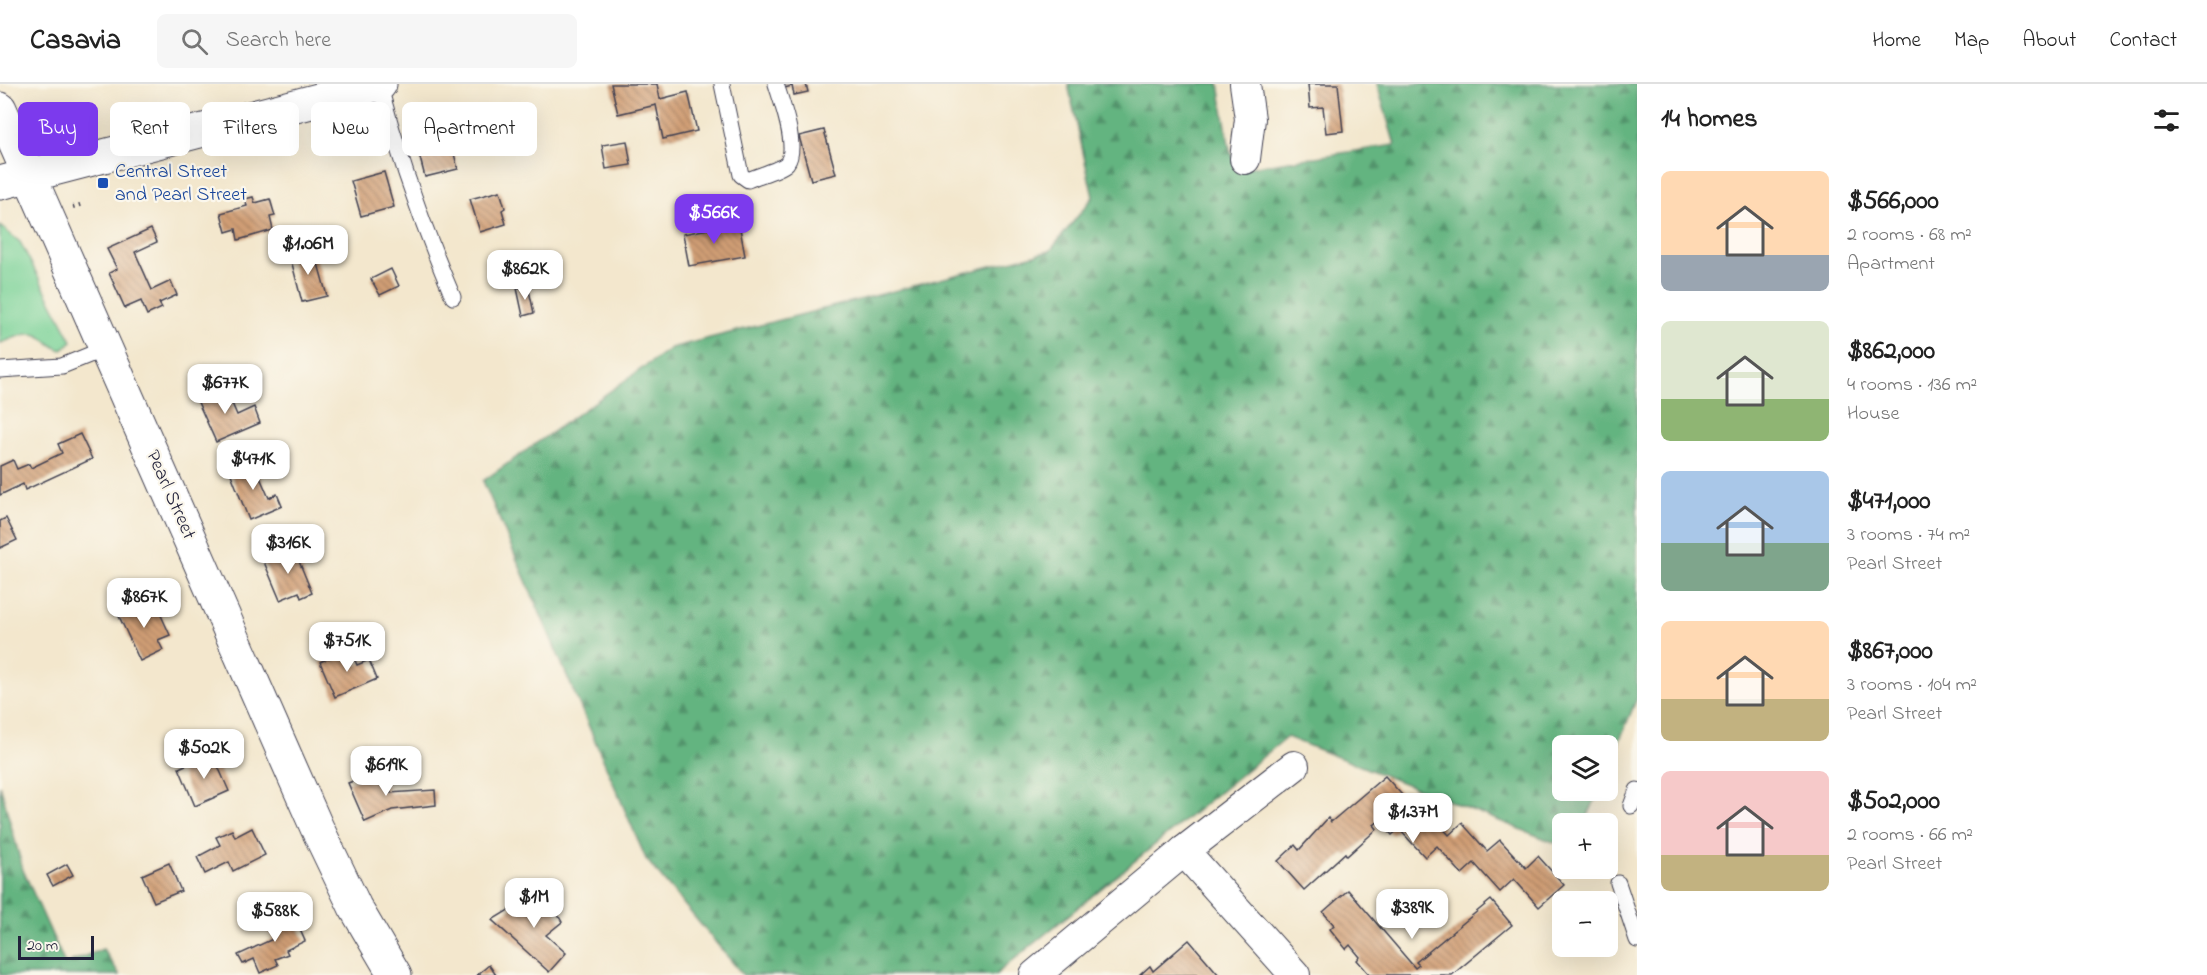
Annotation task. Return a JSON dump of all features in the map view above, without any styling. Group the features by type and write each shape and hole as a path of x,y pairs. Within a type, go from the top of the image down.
{"main road":[{"path":"14,179 380,84"},
{"name":"Pearl Street","path":"0,109 14,179 104,350 317,828 355,907 394,975"}],"street":[{"path":"1245,84 1250,119 1245,159"},
{"path":"1035,975 1184,850 1294,766"},
{"path":"1184,850 1295,975"}],"lane":[{"path":"380,84 399,156 423,226 453,297"},
{"path":"722,84 741,175 747,180 787,163 791,137 776,84"},
{"path":"0,370 62,366 104,350"},
{"path":"1630,806 1637,789"},
{"path":"1618,883 1637,940"}],"green space":[{"path":"1068,84 1219,84 1229,145 1236,169 1395,145 1377,84 1637,84 1637,698 1618,745 1618,735 1552,735 1552,801 1595,801 1589,813 1552,813 1552,842 1287,737 995,975 743,975 646,859 483,481 671,348 1050,251 1093,197"},
{"path":"0,226 20,242 72,341 62,350 33,334 0,343"},
{"path":"0,785 23,870 65,964 103,949 120,975 0,975"}],"building":[{"path":"611,84 657,84 660,99 688,92 697,131 663,139 656,105 618,114"},
{"path":"783,84 806,84 808,92 794,95 792,86 784,88"},
{"path":"1308,84 1338,84 1343,131 1326,133 1323,107 1310,108"},
{"path":"824,130 836,174 811,180 799,136"},
{"path":"627,141 631,165 606,169 602,145"},
{"path":"420,156 455,156 458,169 425,177"},
{"path":"384,172 394,207 361,216 351,181"},
{"path":"500,191 505,208 502,210 506,224 480,232 470,199"},
{"path":"253,197 255,203 270,199 275,216 270,217 273,230 238,240 236,229 226,232 221,213 247,206 245,199"},
{"path":"739,223 745,256 689,266 683,234"},
{"path":"151,229 157,242 135,252 152,290 171,281 177,295 159,303 162,308 147,315 141,301 125,308 109,273 117,269 107,249"},
{"path":"314,249 327,296 302,302 290,256"},
{"path":"391,269 399,286 380,295 371,279"},
{"path":"528,286 534,313 523,316 517,288"},
{"path":"225,387 237,415 254,407 260,423 216,442 197,400"},
{"path":"80,434 92,459 25,490 23,484 0,495 0,466 13,460 17,469 29,464 31,468 62,453 58,444"},
{"path":"252,459 269,498 277,494 282,506 249,520 229,469"},
{"path":"6,518 17,540 0,548 0,521"},
{"path":"294,549 312,593 301,598 299,592 280,600 264,562"},
{"path":"147,600 153,614 159,611 170,635 158,640 163,650 140,661 118,614"},
{"path":"350,649 357,665 369,660 377,679 335,697 320,662"},
{"path":"212,753 229,791 195,806 179,768"},
{"path":"380,771 389,793 435,790 436,805 392,810 365,822 348,783"},
{"path":"1385,776 1418,813 1424,807 1449,835 1462,823 1487,851 1500,840 1526,868 1538,856 1552,872 1552,879 1559,879 1564,885 1557,891 1552,891 1552,896 1539,907 1514,879 1500,892 1474,863 1462,874 1437,846 1425,857 1399,829 1392,835 1379,821 1374,825 1377,829 1347,856 1345,853 1304,890 1278,861 1295,845 1299,850 1328,818 1331,822"},
{"path":"252,828 265,855 233,871 229,862 205,874 197,857 220,845 216,837 232,830 235,837"},
{"path":"169,863 181,891 154,902 142,875"},
{"path":"67,864 73,875 53,886 47,875"},
{"path":"543,889 562,922 546,935 566,953 549,972 492,920"},
{"path":"1348,890 1415,968 1419,965 1416,962 1491,900 1512,925 1452,975 1370,975 1357,960 1360,957 1350,945 1346,949 1330,929 1334,925 1323,912"},
{"path":"292,912 305,941 286,950 288,954 275,959 278,965 260,973 254,959 243,964 238,955 273,939 266,924"},
{"path":"1189,940 1219,975 1140,975 1150,966 1153,971"},
{"path":"489,965 496,975 477,975"}],"place":[{"name":"Central Street and Pearl Street","path":"103,183"}]}
